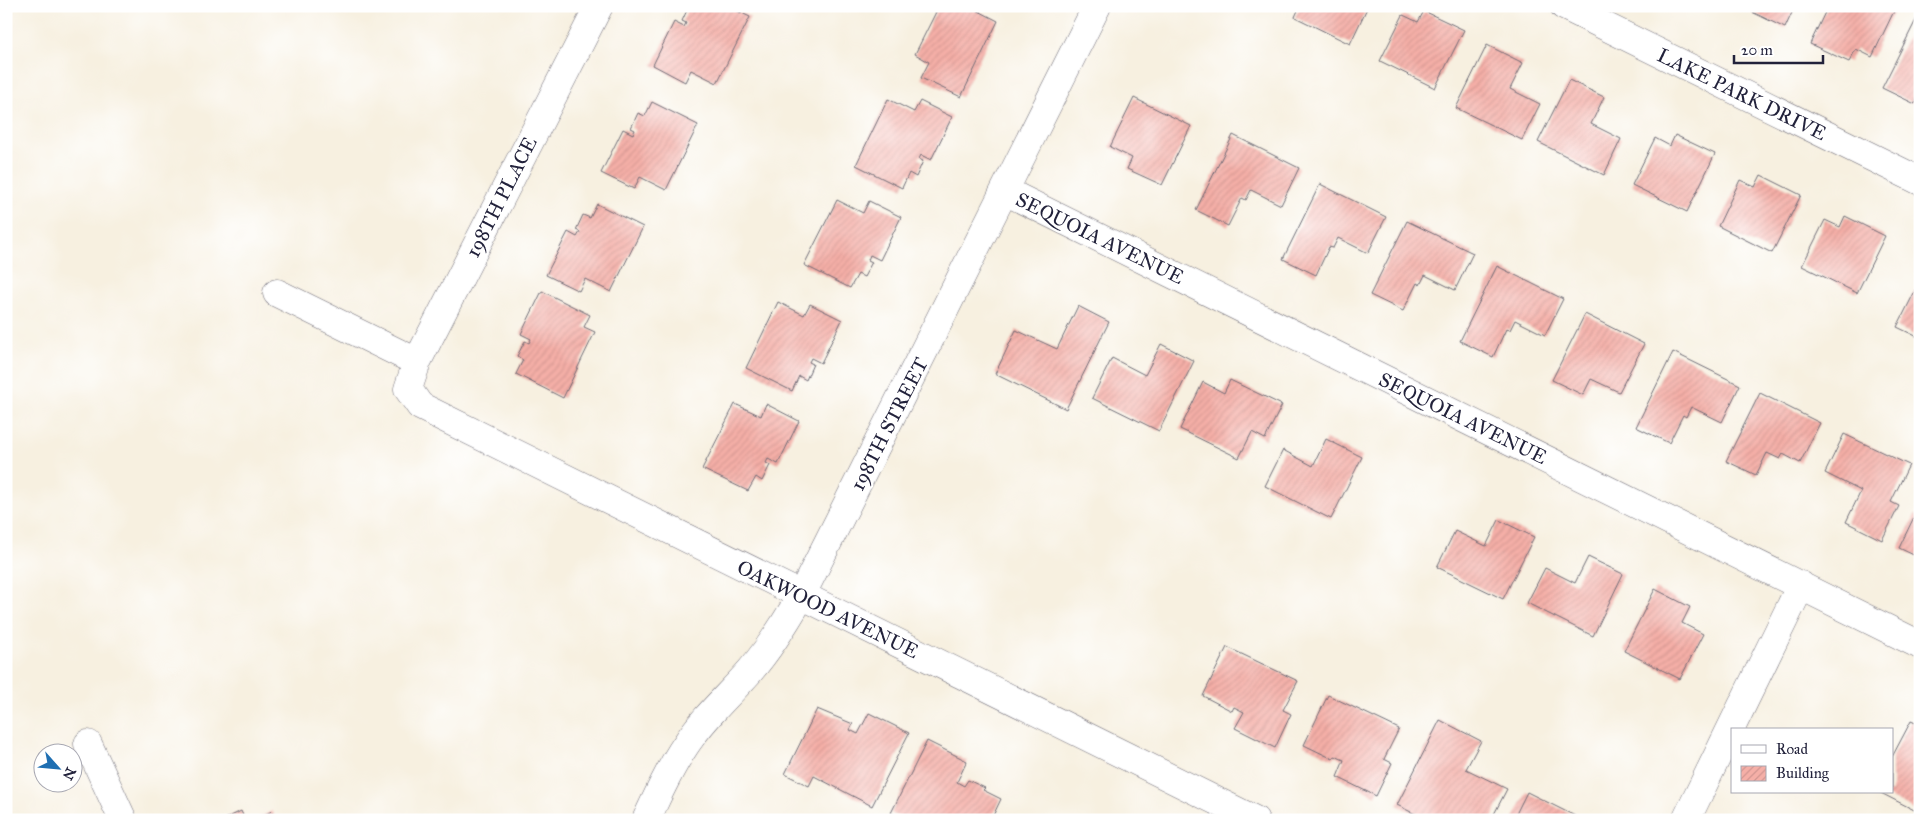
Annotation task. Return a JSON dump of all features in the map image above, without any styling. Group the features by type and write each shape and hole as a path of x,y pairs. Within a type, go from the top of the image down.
{"street":[{"name":"198TH PLACE","path":"408,389 417,362 599,6"},
{"name":"198TH STREET","path":"646,820 668,774 686,744 711,713 751,670 780,631 801,596 1097,6"},
{"name":"LAKE PARK DRIVE","path":"1564,6 1920,181"},
{"name":"SEQUOIA AVENUE","path":"1005,191 1920,644"},
{"path":"277,293 417,362"},
{"name":"OAKWOOD AVENUE","path":"408,389 420,406 1255,820"},
{"path":"1686,820 1801,585"},
{"path":"88,744 123,820"}],"building":[{"path":"689,6 696,9 698,6 727,6 750,17 717,83 691,70 685,82 653,65 674,22 684,27 686,23 682,21"},
{"path":"939,6 969,6 998,21 961,97 921,78 929,62 915,54"},
{"path":"1300,6 1368,6 1350,44 1295,17"},
{"path":"1755,6 1795,6 1785,28 1752,12"},
{"path":"1828,6 1890,6 1895,9 1872,57 1856,49 1849,62 1810,44"},
{"path":"1424,11 1464,30 1435,88 1380,61 1403,15 1418,22"},
{"path":"1920,12 1920,93 1915,104 1882,88"},
{"path":"1487,45 1523,63 1510,89 1540,104 1522,140 1456,108"},
{"path":"1569,80 1604,97 1591,124 1621,139 1604,175 1538,142"},
{"path":"1134,98 1191,126 1162,185 1127,169 1132,158 1110,147"},
{"path":"888,99 914,112 920,101 952,117 931,160 921,155 919,159 923,161 916,177 909,173 902,188 856,165"},
{"path":"652,102 698,125 666,190 640,177 634,189 601,173 623,129 633,134 635,130 631,128 638,113 645,116"},
{"path":"1233,135 1299,168 1281,205 1251,190 1246,200 1242,198 1228,226 1196,210"},
{"path":"1675,135 1715,154 1687,212 1632,185 1655,138 1670,146"},
{"path":"1761,175 1801,195 1772,253 1718,226 1740,180 1755,187"},
{"path":"1320,184 1386,217 1368,253 1338,238 1333,248 1329,247 1316,275 1283,259"},
{"path":"837,200 863,213 869,201 901,217 880,260 870,255 868,260 872,262 864,277 858,274 850,288 804,265"},
{"path":"597,204 643,227 611,292 585,279 579,291 546,275 568,232 577,237 580,232 576,230 583,215 590,218"},
{"path":"1845,216 1885,236 1857,293 1802,266 1825,220 1840,227"},
{"path":"1407,221 1473,253 1455,290 1425,275 1420,285 1417,283 1403,311 1370,295"},
{"path":"1497,266 1563,299 1545,335 1515,320 1510,330 1506,329 1493,357 1460,341"},
{"path":"1920,281 1920,338 1897,327"},
{"path":"542,291 590,315 584,327 595,332 563,398 516,374 523,360 517,356 525,341 529,343 531,339 521,334"},
{"path":"778,302 804,315 810,304 842,320 821,363 811,358 809,362 813,364 806,380 799,376 792,391 746,368"},
{"path":"1078,306 1109,322 1066,409 995,374 1016,330 1057,349"},
{"path":"1585,314 1644,344 1619,392 1591,379 1583,395 1552,380"},
{"path":"1161,344 1194,361 1159,431 1092,398 1112,358 1145,375"},
{"path":"1673,352 1740,385 1722,422 1691,407 1686,417 1683,415 1669,443 1636,427"},
{"path":"1230,380 1282,405 1265,439 1252,432 1239,458 1180,429 1203,382 1224,393"},
{"path":"1760,393 1820,423 1800,463 1783,454 1780,459 1767,453 1756,475 1726,461"},
{"path":"735,404 761,416 766,404 799,421 778,464 768,459 766,463 770,465 762,481 756,477 748,491 702,469"},
{"path":"1844,434 1909,465 1891,502 1899,506 1882,540 1846,522 1861,491 1825,473"},
{"path":"1326,439 1362,457 1331,519 1265,486 1283,450 1313,466"},
{"path":"1915,515 1920,517 1920,558 1899,548"},
{"path":"1499,520 1534,537 1503,599 1437,567 1455,531 1486,546"},
{"path":"1588,557 1623,574 1593,636 1527,603 1545,568 1575,583"},
{"path":"1655,589 1690,607 1682,623 1703,634 1680,679 1624,651"},
{"path":"1227,647 1298,681 1283,710 1291,714 1275,748 1235,728 1244,712 1234,707 1232,711 1203,696"},
{"path":"1328,695 1399,729 1384,759 1392,763 1376,796 1337,777 1344,760 1335,756 1333,759 1304,745"},
{"path":"817,709 853,724 850,730 858,734 869,713 909,733 872,806 814,776 809,786 785,774"},
{"path":"1440,720 1481,741 1466,769 1507,789 1491,820 1434,820 1422,814 1421,817 1397,805"},
{"path":"1911,721 1920,725 1920,813 1883,794 1894,794 1894,753"},
{"path":"927,741 967,761 957,782 964,786 968,780 985,788 983,790 1001,799 991,820 904,820 891,813"},
{"path":"1527,792 1583,820 1513,820"},
{"path":"241,811 245,820 223,820"},
{"path":"272,811 276,820 255,820"}]}
